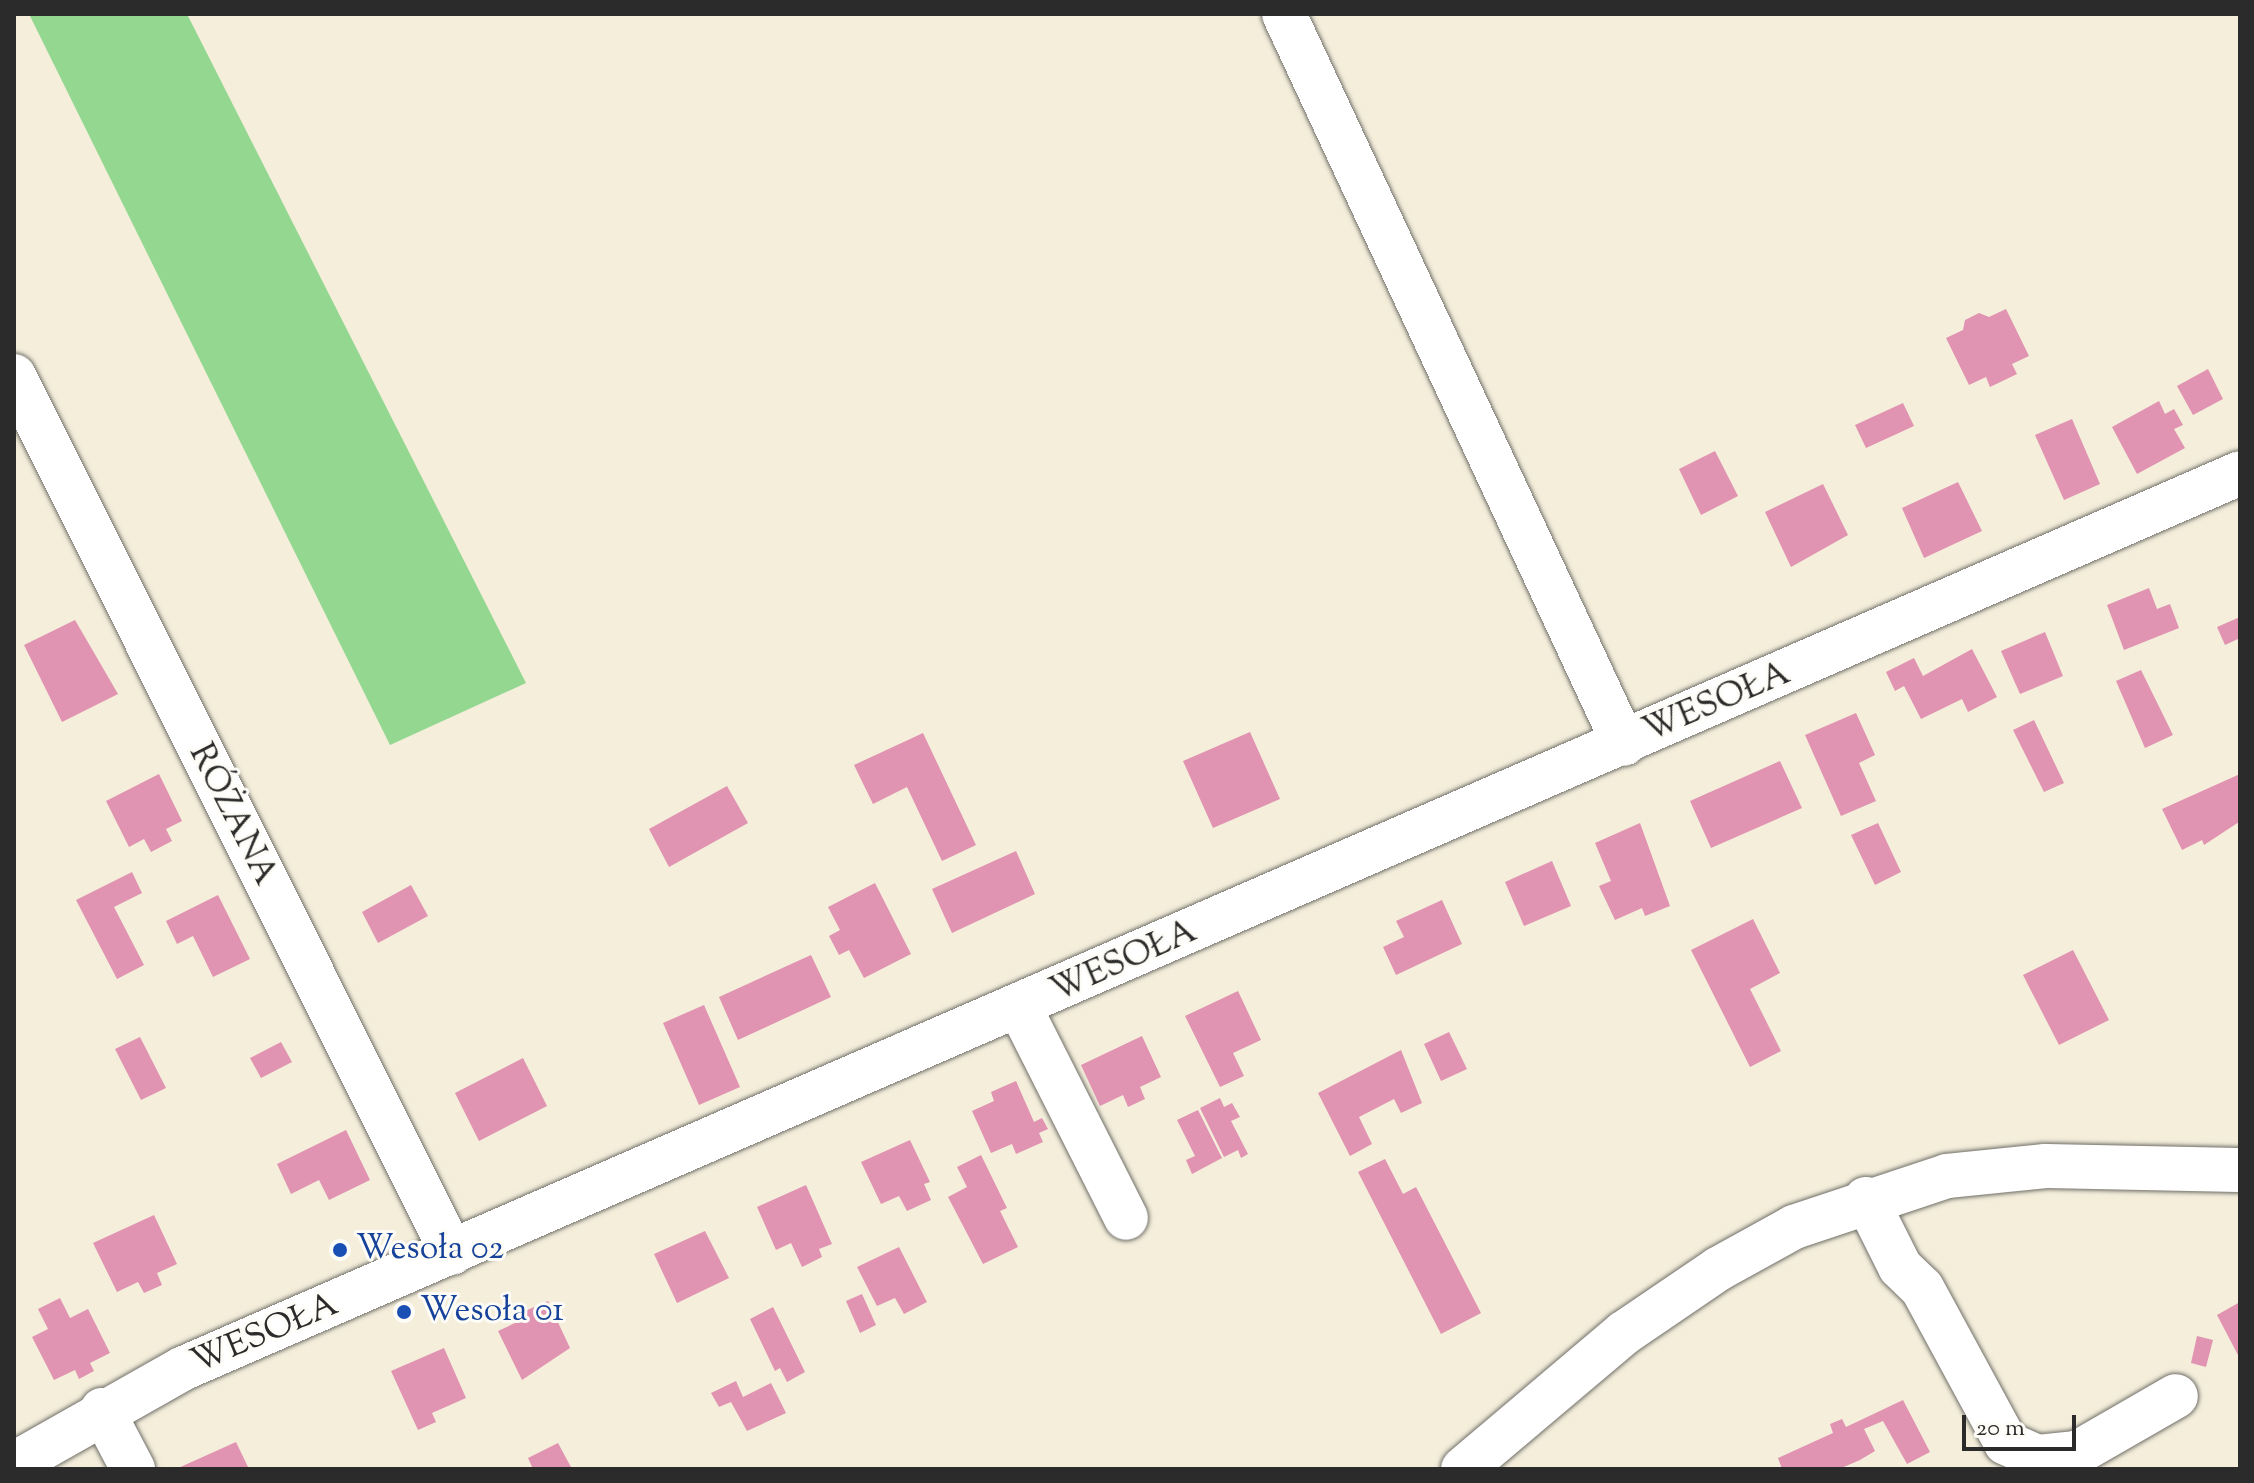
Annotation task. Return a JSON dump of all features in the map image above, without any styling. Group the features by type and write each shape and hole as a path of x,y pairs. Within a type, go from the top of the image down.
{"street":[{"path":"1284,14 1624,744"},
{"name":"RÓŻANA","path":"14,376 452,1253"},
{"name":"WESOŁA","path":"14,1464 102,1410 184,1368 1020,1008 2240,473"},
{"path":"1020,1008 1126,1218"},
{"path":"1463,1469 1624,1333 1718,1269 1794,1227 1866,1199 1947,1176 2045,1166 2240,1170"},
{"path":"1866,1199 1900,1267 1922,1288 2006,1443 2038,1457 2081,1461 2176,1396"},
{"path":"102,1410 133,1469"}],"green space":[{"path":"29,14 187,14 526,683 390,745"}],"building":[{"path":"2006,309 2029,356 2012,364 2017,374 1990,387 1986,377 1969,385 1946,338 1963,330 1965,320 1979,313 1989,317"},
{"path":"2208,369 2223,399 2193,415 2177,386"},
{"path":"2159,401 2165,414 2174,409 2183,425 2174,429 2185,448 2137,474 2112,427"},
{"path":"1903,403 1914,426 1866,448 1855,425"},
{"path":"2072,419 2100,484 2064,500 2035,435"},
{"path":"1715,451 1738,496 1701,515 1679,469"},
{"path":"1958,482 1982,531 1924,558 1902,508"},
{"path":"1823,484 1848,535 1791,567 1765,512"},
{"path":"2149,588 2157,609 2170,604 2179,628 2124,650 2107,605"},
{"path":"2240,617 2240,638 2225,645 2217,627"},
{"path":"75,620 118,694 62,722 24,645"},
{"path":"2045,632 2063,676 2020,694 2001,651"},
{"path":"1972,649 1997,697 1968,712 1962,699 1921,719 1904,686 1895,691 1886,672 1914,658 1923,676"},
{"path":"2141,670 2173,735 2145,748 2116,681"},
{"path":"1856,713 1875,755 1859,763 1876,801 1841,816 1805,735"},
{"path":"2034,720 2064,783 2044,792 2013,730"},
{"path":"1250,732 1280,799 1213,828 1183,761"},
{"path":"923,733 976,845 942,861 907,787 873,804 854,765"},
{"path":"1780,761 1802,808 1711,848 1690,801"},
{"path":"159,774 182,821 166,829 172,841 151,852 144,839 129,847 106,801"},
{"path":"2240,774 2239,822 2204,845 2202,840 2182,850 2162,809"},
{"path":"727,786 748,823 669,867 649,829"},
{"path":"1640,823 1670,906 1645,916 1642,908 1615,920 1599,886 1611,881 1595,843"},
{"path":"1878,823 1901,872 1875,885 1851,835"},
{"path":"1016,851 1035,894 952,933 932,889"},
{"path":"1552,861 1571,906 1524,926 1505,882"},
{"path":"132,872 142,893 114,907 144,965 117,979 76,900"},
{"path":"875,883 911,954 864,978 849,950 839,955 829,936 840,930 828,907"},
{"path":"411,885 428,916 378,943 362,912"},
{"path":"218,895 250,959 213,977 193,936 177,944 166,921"},
{"path":"1442,900 1462,944 1396,975 1383,947 1404,937 1396,921"},
{"path":"1753,919 1780,973 1750,989 1781,1051 1750,1067 1691,950"},
{"path":"2073,950 2109,1020 2059,1045 2023,975"},
{"path":"811,955 831,997 738,1040 719,997"},
{"path":"1238,991 1261,1040 1233,1053 1244,1076 1220,1087 1185,1016"},
{"path":"704,1005 740,1087 699,1105 663,1023"},
{"path":"1449,1032 1467,1069 1441,1081 1424,1044"},
{"path":"1142,1036 1161,1077 1140,1087 1145,1099 1128,1107 1123,1095 1100,1106 1081,1065"},
{"path":"140,1037 166,1088 141,1100 115,1049"},
{"path":"281,1042 292,1062 261,1078 250,1058"},
{"path":"1401,1050 1422,1103 1401,1113 1394,1099 1359,1117 1372,1144 1350,1156 1318,1093"},
{"path":"523,1058 547,1106 479,1141 455,1093"},
{"path":"1016,1081 1034,1122 1042,1118 1048,1129 1039,1133 1043,1142 1016,1154 1012,1144 991,1153 972,1111 994,1101 991,1092"},
{"path":"1220,1098 1224,1107 1232,1103 1240,1117 1231,1121 1248,1154 1241,1158 1238,1150 1224,1157 1200,1108"},
{"path":"1198,1110 1222,1158 1192,1174 1186,1160 1195,1156 1177,1120"},
{"path":"346,1130 370,1180 329,1200 319,1180 291,1194 277,1164"},
{"path":"910,1140 930,1182 924,1184 931,1200 907,1211 899,1196 881,1204 861,1162"},
{"path":"981,1155 1007,1208 1000,1211 1018,1247 983,1264 948,1197 967,1187 957,1167"},
{"path":"1385,1159 1403,1194 1416,1187 1481,1313 1441,1334 1358,1172"},
{"path":"806,1185 832,1244 819,1249 822,1257 802,1267 791,1243 776,1250 757,1207"},
{"path":"154,1215 177,1264 157,1273 162,1285 144,1293 138,1282 117,1292 93,1243"},
{"path":"705,1231 729,1278 677,1303 654,1254"},
{"path":"899,1247 927,1302 904,1314 895,1298 877,1306 857,1267"},
{"path":"862,1294 876,1325 860,1333 846,1301"},
{"path":"60,1298 70,1318 88,1309 110,1353 90,1363 94,1371 79,1379 75,1370 54,1380 32,1337 48,1329 38,1309"},
{"path":"548,1301 570,1348 522,1380 498,1331 528,1317 525,1311"},
{"path":"2240,1302 2240,1354 2238,1355 2217,1315"},
{"path":"773,1307 805,1372 787,1382 780,1368 775,1371 750,1319"},
{"path":"2197,1336 2213,1340 2206,1367 2191,1363"},
{"path":"444,1348 466,1398 432,1413 436,1422 418,1430 391,1371"},
{"path":"736,1381 743,1397 771,1383 786,1413 747,1431 731,1402 719,1407 711,1393"},
{"path":"1903,1400 1930,1452 1907,1464 1883,1421 1864,1429 1875,1451 1860,1460 1839,1469 1782,1469 1778,1458 1833,1433 1830,1424 1842,1419 1846,1427"},
{"path":"236,1442 249,1469 176,1469"},
{"path":"558,1443 572,1469 533,1469 528,1458"}],"place":[{"name":"Wesoła 02","path":"340,1250"},
{"name":"Wesoła 01","path":"404,1312"}]}
